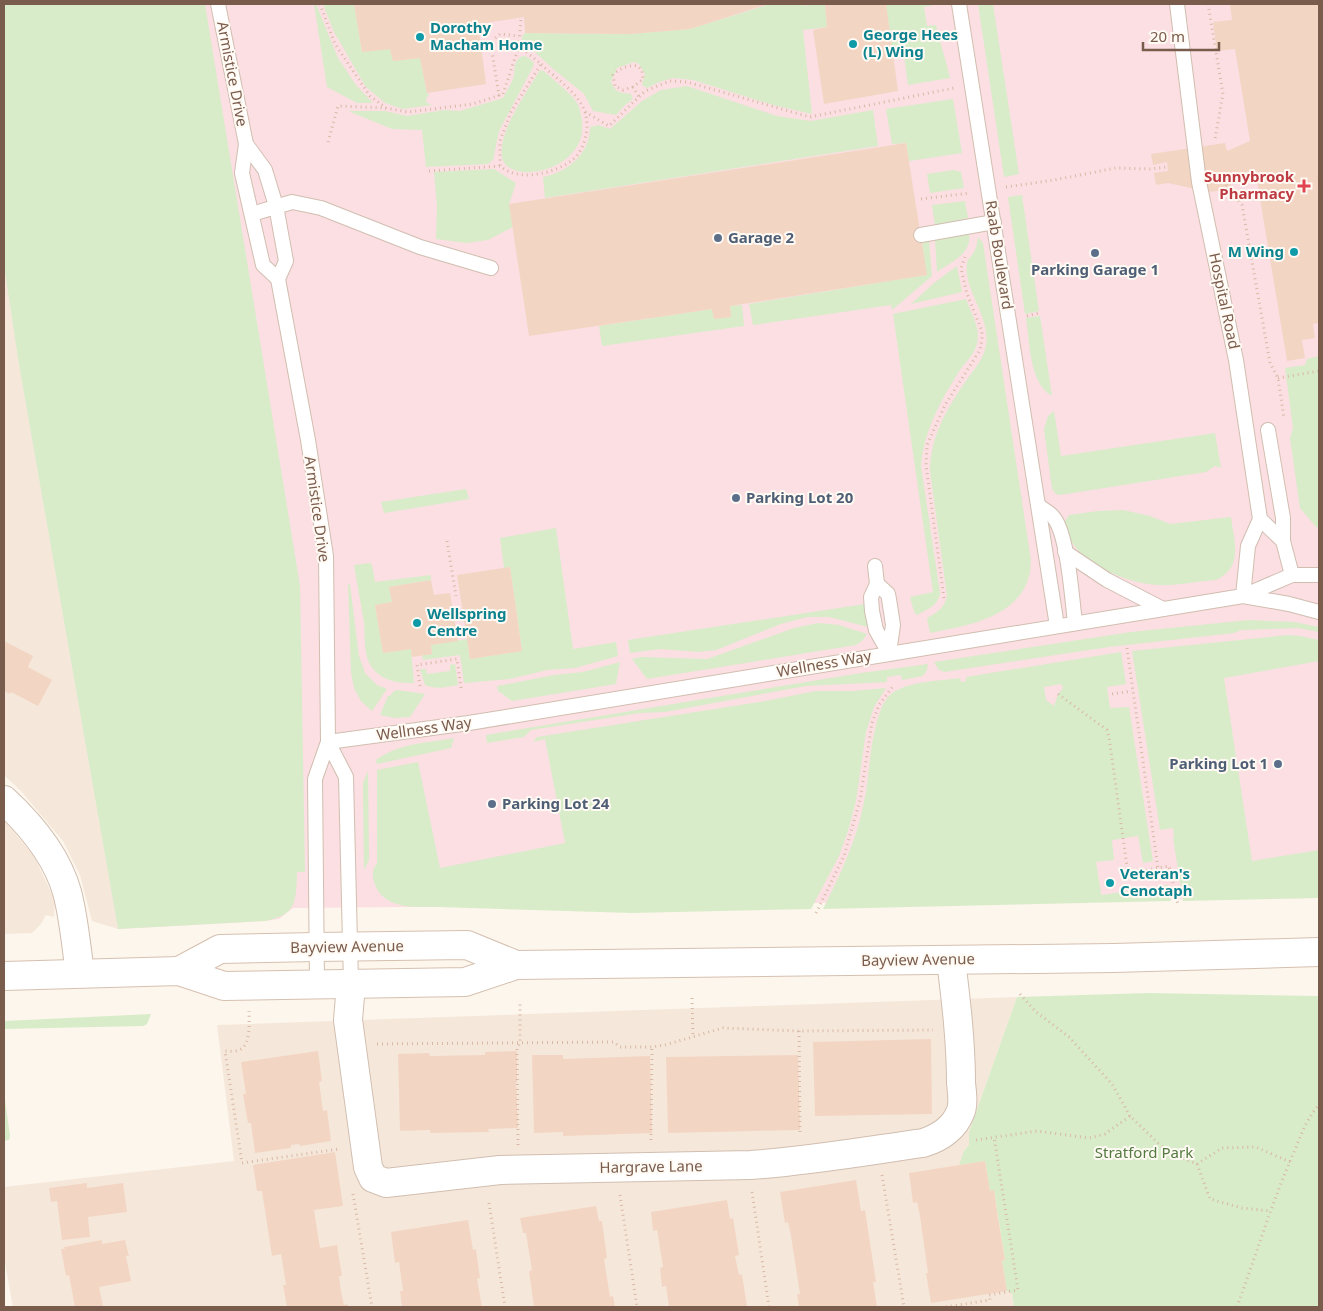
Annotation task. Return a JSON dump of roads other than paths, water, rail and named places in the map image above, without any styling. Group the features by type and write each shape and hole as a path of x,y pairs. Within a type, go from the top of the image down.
{"main road":[{"path":"4,800 23,819 43,845 60,873 67,892 80,973"},
{"name":"Bayview Avenue","path":"180,970 220,949 316,947 466,945 516,965"},
{"name":"Bayview Avenue","path":"4,976 180,970 224,986 465,982 516,965 951,960 1319,952"},
{"name":"Hargrave Lane","path":"351,984 348,1020 368,1167 373,1178 386,1184 500,1170 776,1164 923,1143 937,1138 949,1131 961,1112 959,1030 951,960"}],"lane":[{"name":"Armistice Drive","path":"218,4 246,144 242,173 263,265 278,279"},
{"name":"Raab Boulevard","path":"959,4 1058,626"},
{"name":"Hospital Road","path":"1177,4 1199,182 1236,360 1260,519"},
{"name":"Armistice Drive","path":"246,144 264,170 276,206 286,261 278,279 306,430 326,556 328,742 315,779 317,984"},
{"path":"252,214 292,202 321,208 420,247 491,268"},
{"path":"921,235 994,222"},
{"path":"1268,430 1283,518 1284,541 1292,576"},
{"path":"1039,506 1054,517 1060,528 1075,623"},
{"path":"1284,541 1260,519 1248,546 1243,596 1292,576 1319,575"},
{"path":"1065,552 1107,580 1163,609"},
{"path":"875,566 877,584 888,594 889,599 893,625 889,653"},
{"name":"Wellness Way","path":"328,742 469,723 1243,596 1289,604 1319,612"},
{"name":"Armistice Drive","path":"328,742 346,777 351,984"}],"place":[{"name":"Dorothy Macham Home","path":"420,37"},
{"name":"George Hees (L) Wing","path":"853,44"},
{"name":"Sunnybrook Pharmacy","path":"1304,186"},
{"name":"Garage 2","path":"718,238"},
{"name":"M Wing","path":"1294,252"},
{"name":"Parking Garage 1","path":"1095,253"},
{"name":"Parking Lot 20","path":"736,498"},
{"name":"Wellspring Centre","path":"417,623"},
{"name":"Parking Lot 1","path":"1278,764"},
{"name":"Parking Lot 24","path":"492,804"},
{"name":"Veteran's Cenotaph","path":"1110,883"}],"park label":[{"name":"Stratford Park","path":"1144,1153"}]}
